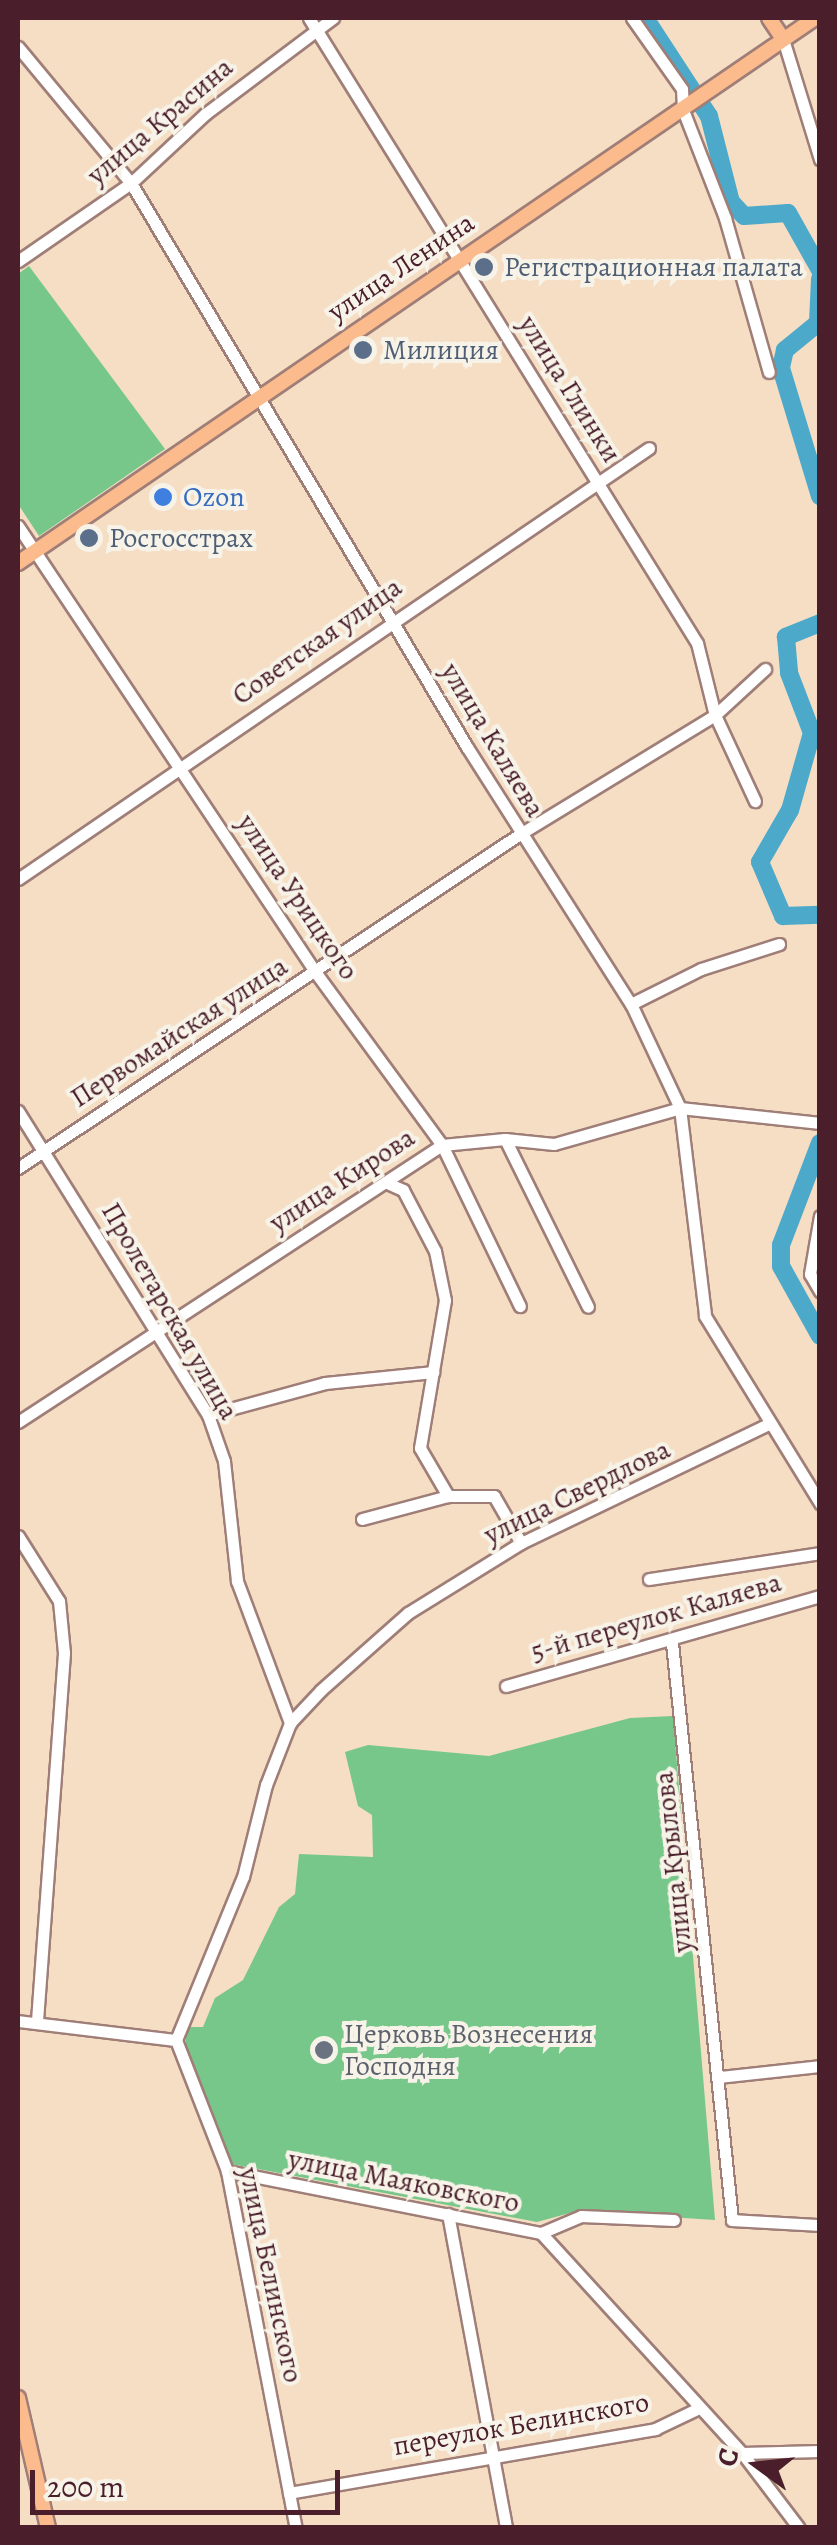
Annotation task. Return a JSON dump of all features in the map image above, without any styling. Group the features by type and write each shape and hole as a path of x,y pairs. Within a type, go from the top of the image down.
{"main road":[{"path":"770,18 783,39"},
{"name":"улица Ленина","path":"18,563 259,393 704,96 814,18"},
{"path":"18,2398 48,2528"}],"street":[{"name":"улица Красина","path":"18,261 131,182 313,23 334,18"},
{"path":"632,18 682,89 683,110 725,218 769,372"},
{"name":"улица Глинки","path":"313,23 698,643 715,715 755,800"},
{"path":"783,39 820,159"},
{"name":"улица Каляева","path":"18,47 131,182 520,834 631,1004 680,1108 705,1316 820,1503"},
{"name":"Советская улица","path":"18,880 391,619 649,448"},
{"name":"улица Урицкого","path":"18,526 316,973 442,1146 520,1306"},
{"name":"Первомайская улица","path":"18,1168 520,834 715,715 765,668"},
{"path":"631,1004 701,969 779,944"},
{"name":"улица Кирова","path":"18,1422 442,1146 505,1139 554,1144 680,1108 820,1124"},
{"name":"Пролетарская улица","path":"18,1111 208,1415 224,1461 237,1581 290,1723"},
{"path":"505,1139 588,1307"},
{"path":"384,1182 403,1190 435,1251 445,1300 420,1448 448,1496"},
{"path":"820,1216 810,1274 820,1291"},
{"path":"208,1415 326,1383 433,1372"},
{"name":"улица Свердлова","path":"176,2040 243,1876 266,1785 290,1723 408,1614 521,1542 770,1423"},
{"path":"362,1519 448,1496 494,1496 521,1542"},
{"path":"18,1536 59,1601 64,1653 37,2022"},
{"path":"649,1579 820,1553"},
{"name":"5-й переулок Каляева","path":"506,1686 672,1643 820,1596"},
{"name":"улица Крылова","path":"672,1643 732,2220 820,2225"},
{"path":"18,2021 176,2040"},
{"name":"улица Белинского","path":"176,2040 227,2171 296,2528"},
{"path":"719,2077 820,2066"},
{"name":"улица Маяковского","path":"227,2171 541,2234 742,2452 799,2528"},
{"path":"448,2214 506,2528"},
{"path":"541,2234 580,2216 674,2220"},
{"name":"переулок Белинского","path":"290,2493 492,2453 655,2429 699,2408"},
{"path":"742,2452 820,2451"}],"green space":[{"path":"29,266 165,449 39,536 18,504 18,274"},
{"path":"673,1716 715,2220 577,2211 537,2222 231,2164 185,2051 187,2027 203,2027 215,1998 243,1980 279,1907 295,1894 299,1854 373,1857 372,1815 358,1806 345,1752 368,1745 489,1756 630,1718"}],"waterway":[{"path":"645,18 709,116 731,202 744,216 788,213 820,270"},
{"path":"820,279 818,323 785,350 781,368 820,496"},
{"path":"820,623 786,637 789,673 812,733 790,810 760,862 783,916 820,915"},
{"path":"820,1143 781,1245 781,1266 820,1336"}],"place":[{"name":"Регистрационная палата","path":"484,267"},
{"name":"Милиция","path":"363,350"},
{"name":"Ozon","path":"163,497"},
{"name":"Росгосстрах","path":"89,538"},
{"name":"Церковь Вознесения Господня","path":"324,2050"}]}
